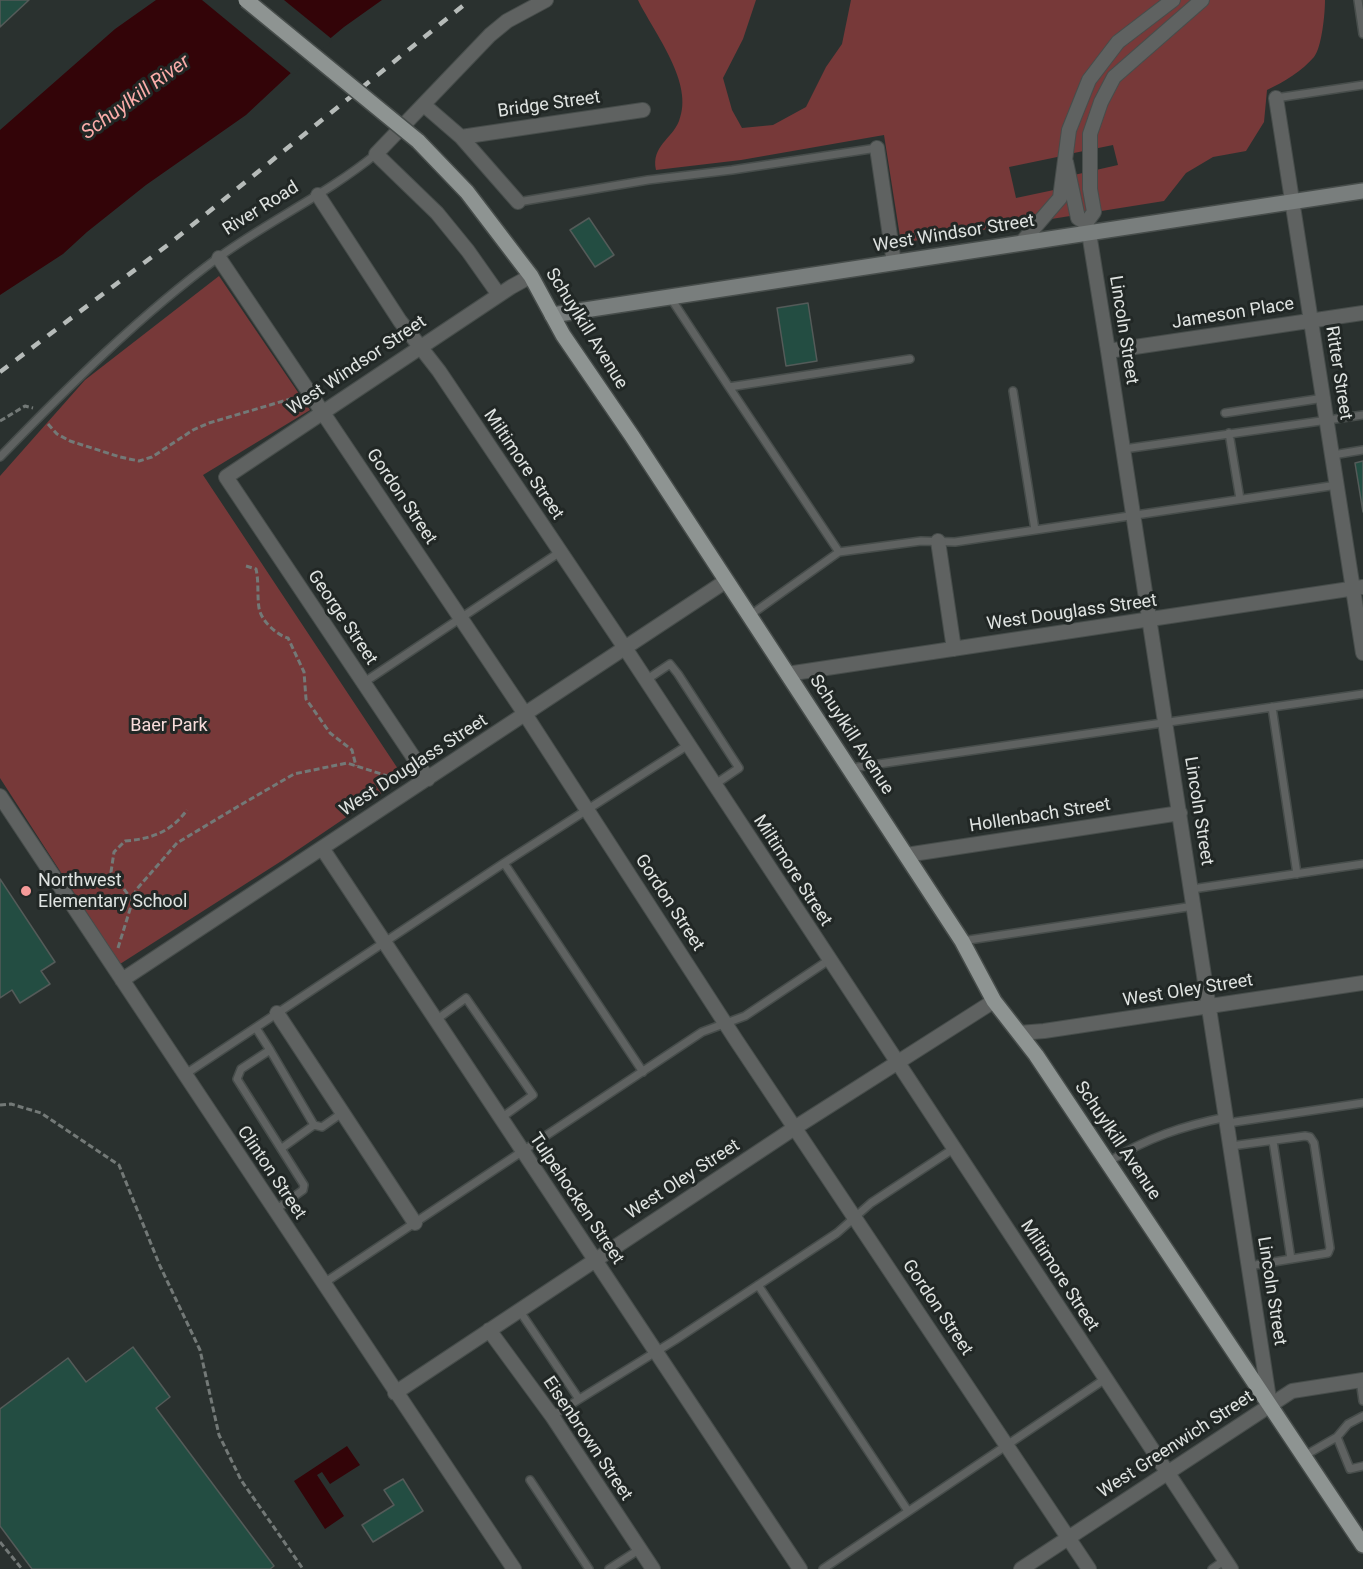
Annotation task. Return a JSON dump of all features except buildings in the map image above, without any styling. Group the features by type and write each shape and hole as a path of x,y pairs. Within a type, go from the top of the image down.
{"main road":[{"name":"Schuylkill Avenue","path":"246,0 418,141 467,192 531,276 587,372 962,941 994,1000 1036,1055 1363,1545"},
{"name":"West Windsor Street","path":"552,315 894,263 1022,242 1087,228 1363,191"}],"street":[{"name":"River Road","path":"375,154 490,35 507,21 546,0"},
{"name":"Lincoln Street","path":"1022,242 1060,198 1069,130 1089,80 1118,42 1173,0"},
{"name":"Lincoln Street","path":"1087,228 1094,212 1090,189 1090,134 1101,102 1114,77 1202,0"},
{"name":"Ritter Street","path":"1276,98 1337,485 1358,588 1363,653"},
{"path":"424,105 461,136 518,202"},
{"name":"Bridge Street","path":"461,136 643,110"},
{"path":"878,148 894,263"},
{"path":"375,154 437,213 505,291"},
{"name":"Lincoln Street","path":"1066,162 1078,218 1087,228 1108,351 1270,1405"},
{"name":"Miltimore Street","path":"318,195 400,321 439,371 625,648 1228,1565"},
{"name":"Gordon Street","path":"219,258 525,714 736,1040 1089,1569"},
{"name":"West Windsor Street","path":"225,477 531,276"},
{"name":"Jameson Place","path":"1108,351 1363,313"},
{"name":"George Street","path":"225,477 363,683 423,782"},
{"path":"938,541 954,649"},
{"name":"West Douglass Street","path":"122,980 726,581"},
{"name":"West Douglass Street","path":"787,674 1358,588"},
{"name":"Clinton Street","path":"0,796 514,1569"},
{"name":"Hollenbach Street","path":"906,855 1180,813"},
{"name":"Tulpehocken Street","path":"322,848 800,1569"},
{"name":"West Oley Street","path":"1019,1033 1363,983"},
{"name":"West Oley Street","path":"395,1393 796,1127 994,1000"},
{"path":"277,1013 415,1223"},
{"name":"Eisenbrown Street","path":"489,1330 552,1416 653,1569"},
{"name":"West Greenwich Street","path":"1021,1569 1292,1390 1361,1380"}],"lane":[{"path":"1358,0 1363,34"},
{"path":"1276,98 1363,85"},
{"path":"518,202 648,180 878,148"},
{"name":"River Road","path":"0,457 63,392 157,306 267,224 318,195 375,154"},
{"path":"670,297 839,552"},
{"path":"729,387 910,359"},
{"path":"1013,391 1035,530"},
{"path":"1225,413 1324,398"},
{"path":"1124,449 1363,415"},
{"path":"1229,434 1240,499"},
{"path":"1333,455 1363,450"},
{"path":"749,616 839,552 921,541 955,542 1337,485"},
{"path":"363,683 560,552"},
{"path":"646,680 670,664 684,683 739,768 714,785"},
{"path":"848,769 1142,724 1166,723 1363,694"},
{"path":"1272,707 1297,874"},
{"path":"184,1075 504,863 688,745"},
{"path":"504,863 644,1072"},
{"path":"1192,889 1363,864"},
{"path":"962,941 1194,906"},
{"path":"323,1284 702,1032 745,1016 829,960"},
{"path":"436,1020 466,998 533,1095 501,1119"},
{"path":"256,1028 314,1125 322,1127 342,1113"},
{"path":"270,1050 241,1070 237,1079 304,1185 303,1190 274,1211"},
{"path":"1108,1162 1134,1146 1188,1125 1363,1103"},
{"path":"282,1148 314,1125"},
{"path":"1231,1146 1310,1137 1314,1143 1330,1248 1326,1254 1249,1266"},
{"path":"1273,1141 1291,1259"},
{"path":"552,1416 656,1352 837,1233 871,1203 953,1149"},
{"path":"758,1285 908,1511"},
{"path":"519,1310 579,1399"},
{"path":"822,1569 1105,1379"},
{"path":"1361,1380 1363,1401"},
{"path":"1304,1456 1337,1437 1348,1424 1363,1416"},
{"path":"1337,1437 1350,1469 1363,1466"},
{"path":"530,1480 589,1569"},
{"path":"609,1569 640,1549"},
{"path":"1212,1569 1228,1565"}],"path":[{"path":"0,422 25,406 32,408 57,434 70,441 139,461 152,457 193,430 209,423 308,393"},
{"path":"246,566 256,569 259,581 259,611 277,635 288,638 304,672 306,699 330,733 352,750 356,766"},
{"path":"112,967 136,890 177,843 187,837 294,774 347,763 423,782"},
{"path":"133,902 111,872 114,852 125,841 147,840 178,822 187,810"},
{"path":"0,1105 11,1104 41,1113 119,1165 160,1266 200,1350 219,1435 241,1480 303,1569"},
{"path":"0,1542 22,1569"}],"green space":[{"path":"638,0 756,0 743,39 723,78 732,110 742,128 773,125 806,107 826,67 842,44 851,0 1325,0 1317,52 1298,71 1267,90 1264,122 1246,151 1213,157 1186,173 1164,201 901,243 884,135 741,160 656,170 656,155 679,121 682,91 671,59","holes":["1113,145 1118,165 1074,175 1069,154","1062,156 1068,187 1016,198 1009,167"]},
{"name":"Baer Park","path":"219,276 310,410 203,475 404,778 283,860 120,964 0,778 0,476 85,380"}],"water":[{"name":"Schuylkill River","path":"156,0 382,0 308,57 246,115 146,185 63,254 0,295 0,130 115,29"},
{"path":"347,1446 360,1465 330,1484 322,1472 317,1475 344,1516 325,1529 294,1481"}],"pier":[{"path":"202,0 284,0 333,40 293,75"}],"railway":[{"path":"0,372 169,244 470,0"}],"place":[{"name":"Northwest Elementary School","path":"26,891"}]}
